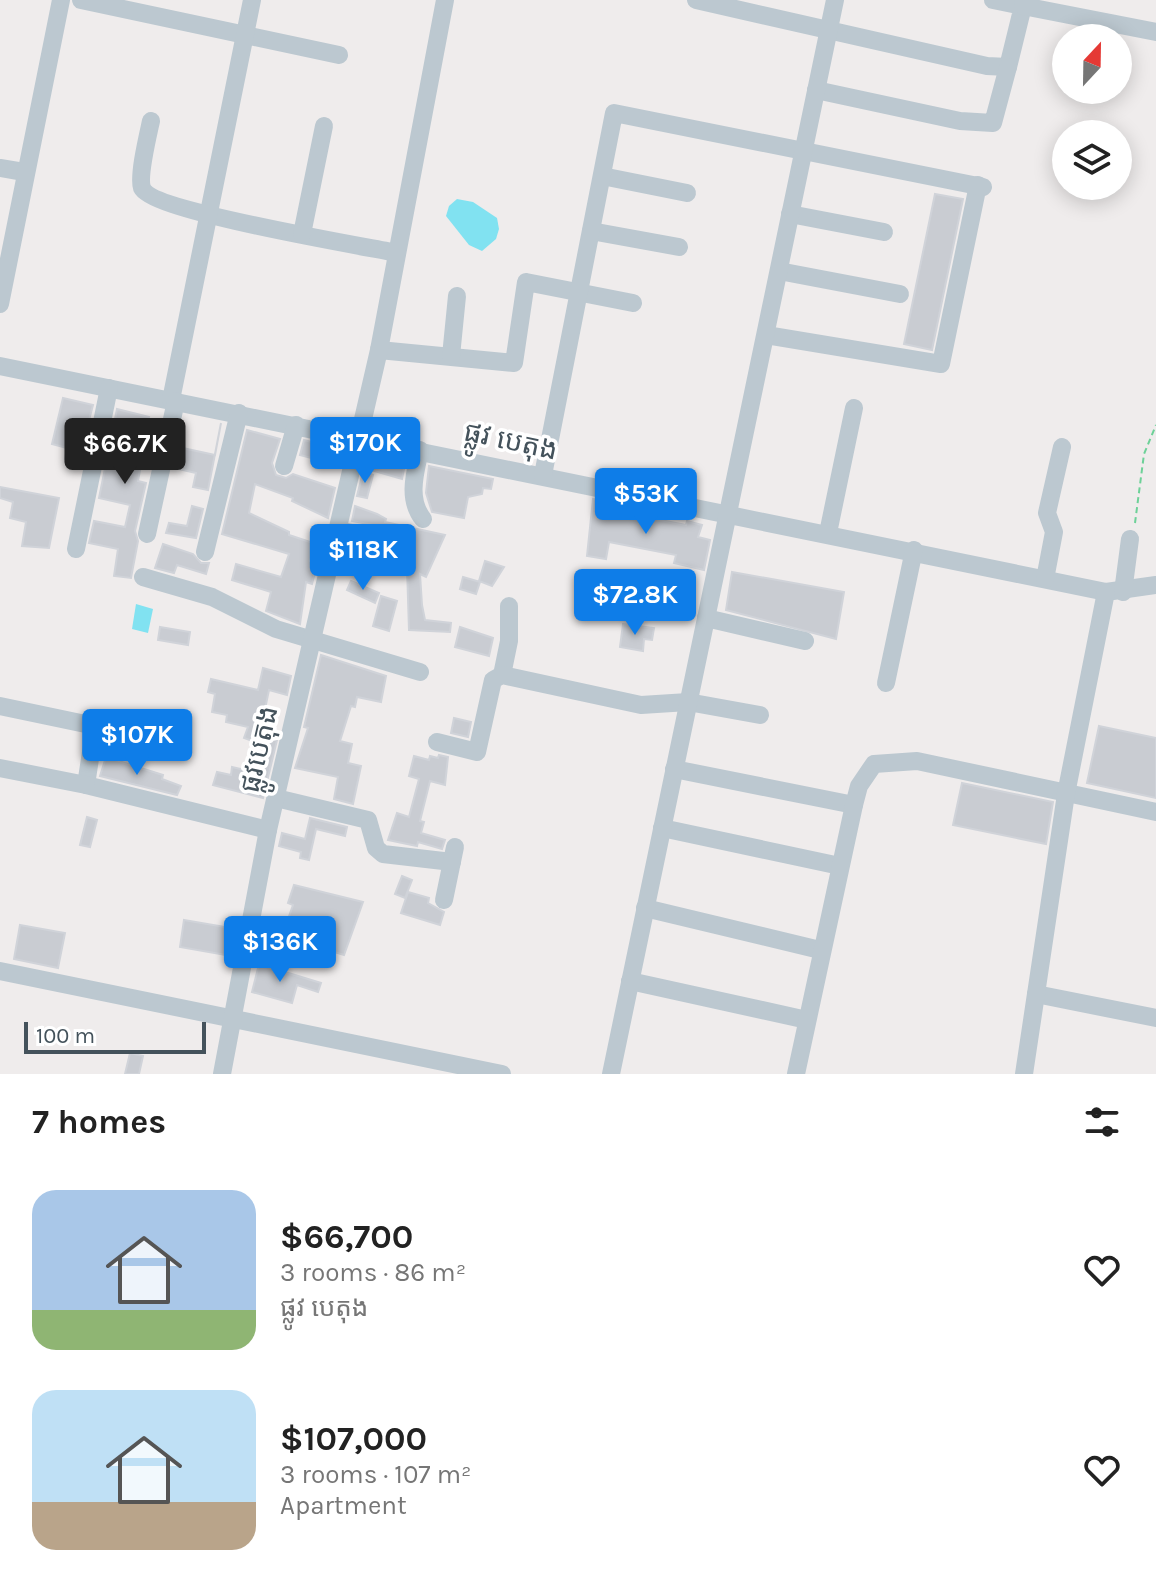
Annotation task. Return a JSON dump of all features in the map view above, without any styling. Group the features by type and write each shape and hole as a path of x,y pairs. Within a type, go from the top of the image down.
{"street":[{"path":"0,304 24,172 61,0"},
{"path":"81,0 339,55"},
{"path":"147,534 252,0"},
{"name":"ផ្លូវបេតុង","path":"222,1074 268,830 379,350 445,0"},
{"path":"696,0 987,66 1008,67"},
{"path":"611,1074 835,0"},
{"path":"993,0 1024,3 1156,32"},
{"path":"816,90 960,121 993,123 1024,3"},
{"path":"543,475 614,113 980,186 944,360 936,365 766,335"},
{"path":"151,121 142,188 151,198 209,215 397,253"},
{"path":"302,234 324,126"},
{"path":"0,168 24,172"},
{"path":"602,176 687,193"},
{"path":"790,214 884,232"},
{"path":"591,231 679,247"},
{"path":"779,271 900,294"},
{"path":"379,350 514,363 526,282 633,303"},
{"path":"451,356 457,296"},
{"name":"ផ្លូវ បេតុង","path":"0,366 1115,592"},
{"path":"76,549 109,388"},
{"path":"828,533 854,408"},
{"path":"205,552 239,413"},
{"path":"284,466 296,425"},
{"path":"1045,579 1054,532 1047,513 1062,447"},
{"path":"420,450 413,483 415,510 423,519"},
{"path":"337,530 391,541 397,544 397,560"},
{"path":"1024,1074 1066,794 1130,539"},
{"path":"886,683 914,550"},
{"path":"143,577 212,597 261,623 312,641 420,672"},
{"path":"1115,592 1152,589"},
{"path":"502,675 509,641 509,606"},
{"path":"706,618 805,641"},
{"path":"437,742 477,752 493,680 502,675 641,705 688,702 760,715"},
{"path":"0,706 95,726 86,785"},
{"path":"796,1074 820,950 854,805 859,786 874,764 908,760 1156,812"},
{"path":"0,768 86,785 268,830"},
{"path":"674,769 854,805"},
{"path":"276,798 368,820 376,848 383,854 453,854 444,900"},
{"path":"662,828 840,866"},
{"path":"645,908 820,950"},
{"path":"0,971 234,1016 502,1074"},
{"path":"630,981 807,1020"},
{"path":"1036,994 1156,1018"}],"path":[{"path":"1130,539 1139,510 1144,454 1156,425"}],"water":[{"path":"457,199 473,202 497,218 499,229 496,239 482,251 469,245 446,216 449,206"},
{"path":"136,604 153,609 148,633 132,629"},
{"path":"111,727 148,732 143,754 107,747"}],"building":[{"path":"935,194 963,199 932,350 904,344"},
{"path":"63,398 93,405 78,462 65,459 67,448 52,444"},
{"path":"117,409 149,417 146,426 158,428 151,461 142,459 138,481 146,483 135,531 138,541 131,578 114,576 118,549 89,543 94,521 125,527 130,505 99,498"},
{"path":"247,430 280,439 272,463 276,475 286,478 293,474 335,488 328,518 292,501 293,498 255,484 249,513 289,532 289,535 316,544 310,561 317,564 312,584 306,582 300,624 266,611 271,592 232,580 236,564 281,577 289,554 222,534"},
{"path":"304,440 342,450 338,465 300,455"},
{"path":"178,447 215,455 208,490 193,487 196,473 174,468"},
{"path":"375,455 405,464 402,479 371,470"},
{"path":"429,466 493,479 491,489 483,488 482,494 468,497 464,518 432,512 426,493"},
{"path":"363,472 373,475 367,498 357,496"},
{"path":"0,487 59,498 49,548 22,546 26,522 10,518 13,502 0,498"},
{"path":"593,499 612,503 610,510 686,525 687,521 702,525 698,537 710,540 704,570 674,563 676,555 609,542 606,559 587,556"},
{"path":"192,506 203,509 196,538 166,533 169,523 187,526"},
{"path":"355,506 377,514 386,519 385,522 445,535 426,577 420,574 425,620 451,623 450,632 409,630 407,567 406,571 403,570 409,561 408,538 394,529 352,521"},
{"path":"163,544 193,554 201,563 209,563 206,574 177,565 174,573 155,568"},
{"path":"347,544 385,552 388,567 343,558"},
{"path":"485,561 504,567 492,586 479,581"},
{"path":"732,572 844,592 836,639 726,610"},
{"path":"586,576 605,579 603,594 584,591"},
{"path":"463,577 480,582 476,594 460,589"},
{"path":"351,581 379,593 375,603 347,590"},
{"path":"673,592 693,596 689,611 669,607"},
{"path":"381,596 397,601 389,631 373,626"},
{"path":"623,624 654,628 652,640 644,639 643,651 620,647"},
{"path":"160,627 190,632 188,645 158,640"},
{"path":"460,627 493,638 489,656 455,647"},
{"path":"321,655 386,676 381,702 357,697 340,741 352,744 348,763 361,766 353,804 334,799 338,777 295,768 308,728 304,727"},
{"path":"263,668 291,676 287,695 269,690 260,731 278,736 263,798 213,785 217,772 231,775 232,767 245,770 255,742 244,738 248,727 226,722 227,715 212,712 215,694 208,692 211,679 258,690"},
{"path":"454,718 471,722 468,737 451,733"},
{"path":"1099,726 1156,738 1156,798 1087,783"},
{"path":"439,755 448,757 445,785 430,781 420,821 424,822 421,833 445,840 442,849 418,842 417,846 388,840 397,813 409,817 419,779 409,776 414,756 429,760 430,756 438,758"},
{"path":"106,757 163,775 162,779 181,786 177,795 100,776"},
{"path":"962,783 1053,802 1046,844 953,825"},
{"path":"87,817 97,820 90,847 80,845"},
{"path":"310,818 347,827 345,836 316,829 309,860 300,858 301,852 279,846 282,833 305,839"},
{"path":"402,876 412,880 405,898 395,894"},
{"path":"294,885 363,902 344,955 282,936 293,905 288,903"},
{"path":"408,892 429,898 428,903 444,912 440,925 401,913"},
{"path":"184,920 237,929 232,956 180,947"},
{"path":"20,925 65,933 58,968 14,959"},
{"path":"259,964 321,983 318,992 297,985 292,1003 252,992"},
{"path":"130,1053 143,1056 139,1074 125,1074"}]}
